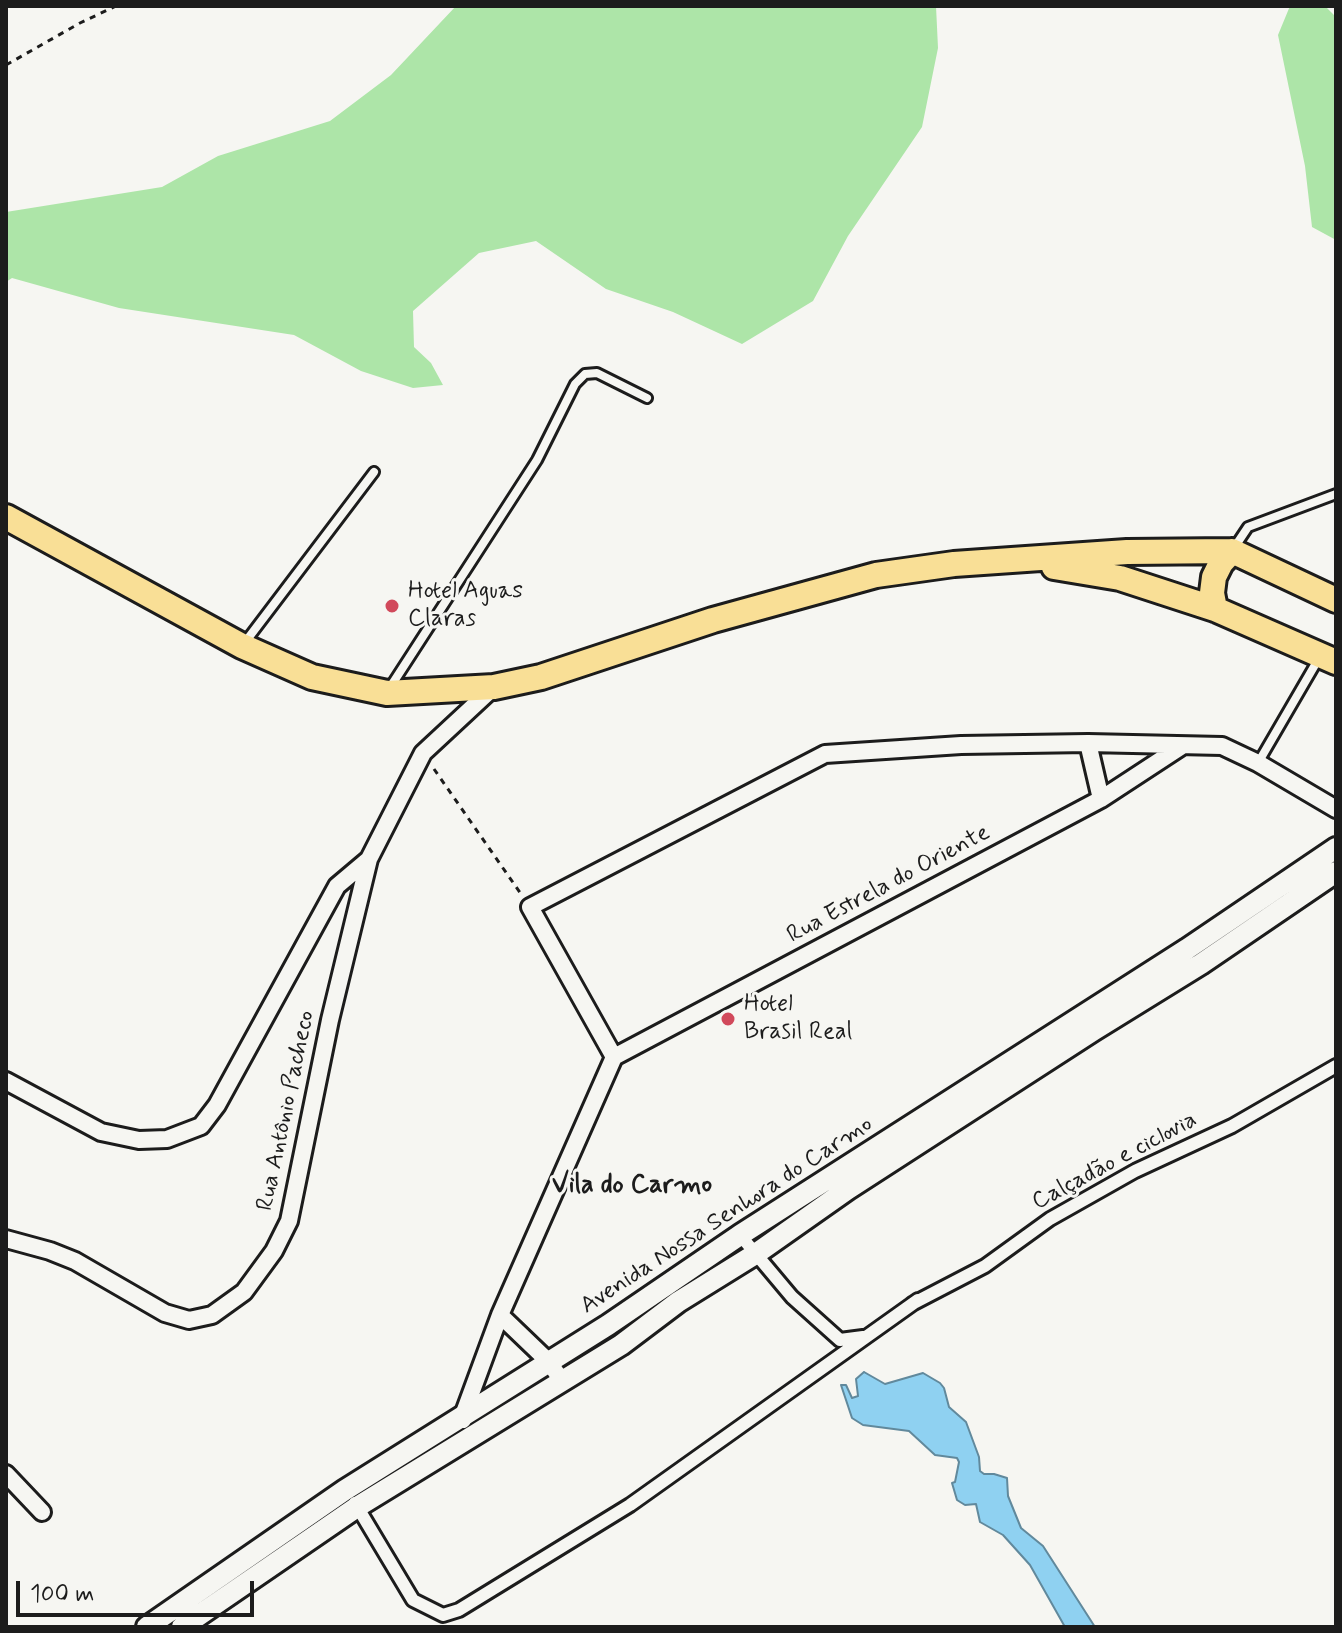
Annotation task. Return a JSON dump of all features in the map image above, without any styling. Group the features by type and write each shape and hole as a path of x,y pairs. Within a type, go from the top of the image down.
{"main road":[{"path":"6,517 242,646 312,677 387,693 494,687 541,677 713,620 876,575 954,564 1127,552 1232,551 1336,600"},
{"path":"1215,609 1212,593 1214,577 1232,551"},
{"path":"1020,561 1120,578 1215,609 1329,658"}],"street":[{"path":"6,1081 101,1132 139,1140 167,1139 201,1126 217,1105 337,886 369,859 423,753 494,687"},
{"path":"473,1437 462,1418 500,1315 614,1057 530,907 825,754 961,745 1088,743 1222,746 1258,763 1336,809"},
{"path":"1088,743 1101,799"},
{"name":"Rua Estrela do Oriente","path":"614,1057 1101,799 1182,746"},
{"name":"Avenida Nossa Senhora do Carmo","path":"1194,956 1336,848"},
{"name":"Rua Antônio Pacheco","path":"6,1239 75,1261 165,1313 189,1320 212,1315 244,1292 274,1251 289,1221 330,1020 369,859"},
{"name":"Avenida Nossa Senhora do Carmo","path":"351,1498 473,1437 621,1345 672,1294 740,1235 842,1182 1088,1022 1336,872"},
{"name":"Calçadão e ciclovia","path":"918,1300 985,1266 1050,1219 1135,1171 1232,1126 1336,1066"},
{"name":"Avenida Nossa Senhora do Carmo","path":"182,1627 282,1547 462,1418 549,1362 672,1294 757,1253 842,1182"},
{"path":"740,1235 792,1297 840,1340 863,1337 918,1300"},
{"path":"351,1498 413,1600 443,1615 459,1610 630,1505 918,1300"},
{"path":"500,1315 549,1362 562,1381"},
{"path":"6,1474 42,1512"},
{"name":"Avenida Nossa Senhora do Carmo","path":"147,1627 282,1547"}],"lane":[{"path":"387,693 537,460 575,384 585,374 597,373 647,398"},
{"path":"242,646 374,472"},
{"path":"1232,551 1248,527 1336,494"},
{"path":"1258,763 1329,658"}],"path":[{"path":"6,65 116,6"},
{"path":"423,753 530,907"}],"green space":[{"path":"456,6 936,6 938,48 922,127 848,236 813,301 742,344 673,312 606,289 536,241 479,253 413,311 414,347 431,363 443,385 413,388 361,371 294,335 119,308 12,278 6,282 6,212 162,187 218,156 330,121 391,75"},
{"path":"1290,6 1325,6 1336,17 1336,240 1312,227 1305,166 1278,35"}],"water":[{"path":"864,1372 885,1384 923,1373 940,1383 949,1407 966,1422 979,1457 980,1471 1007,1478 1008,1496 1021,1528 1043,1546 1095,1627 1065,1627 1030,1565 1003,1535 980,1522 976,1504 965,1505 957,1500 952,1483 955,1482 959,1462 957,1458 935,1455 909,1431 863,1425 852,1418 841,1385 846,1385 852,1398 858,1396 856,1379"}],"place":[{"name":"Hotel Aguas Claras","path":"392,606"},
{"name":"Hotel Brasil Real","path":"728,1019"}],"district":[{"name":"Vila do Carmo","path":"632,1187"}]}
